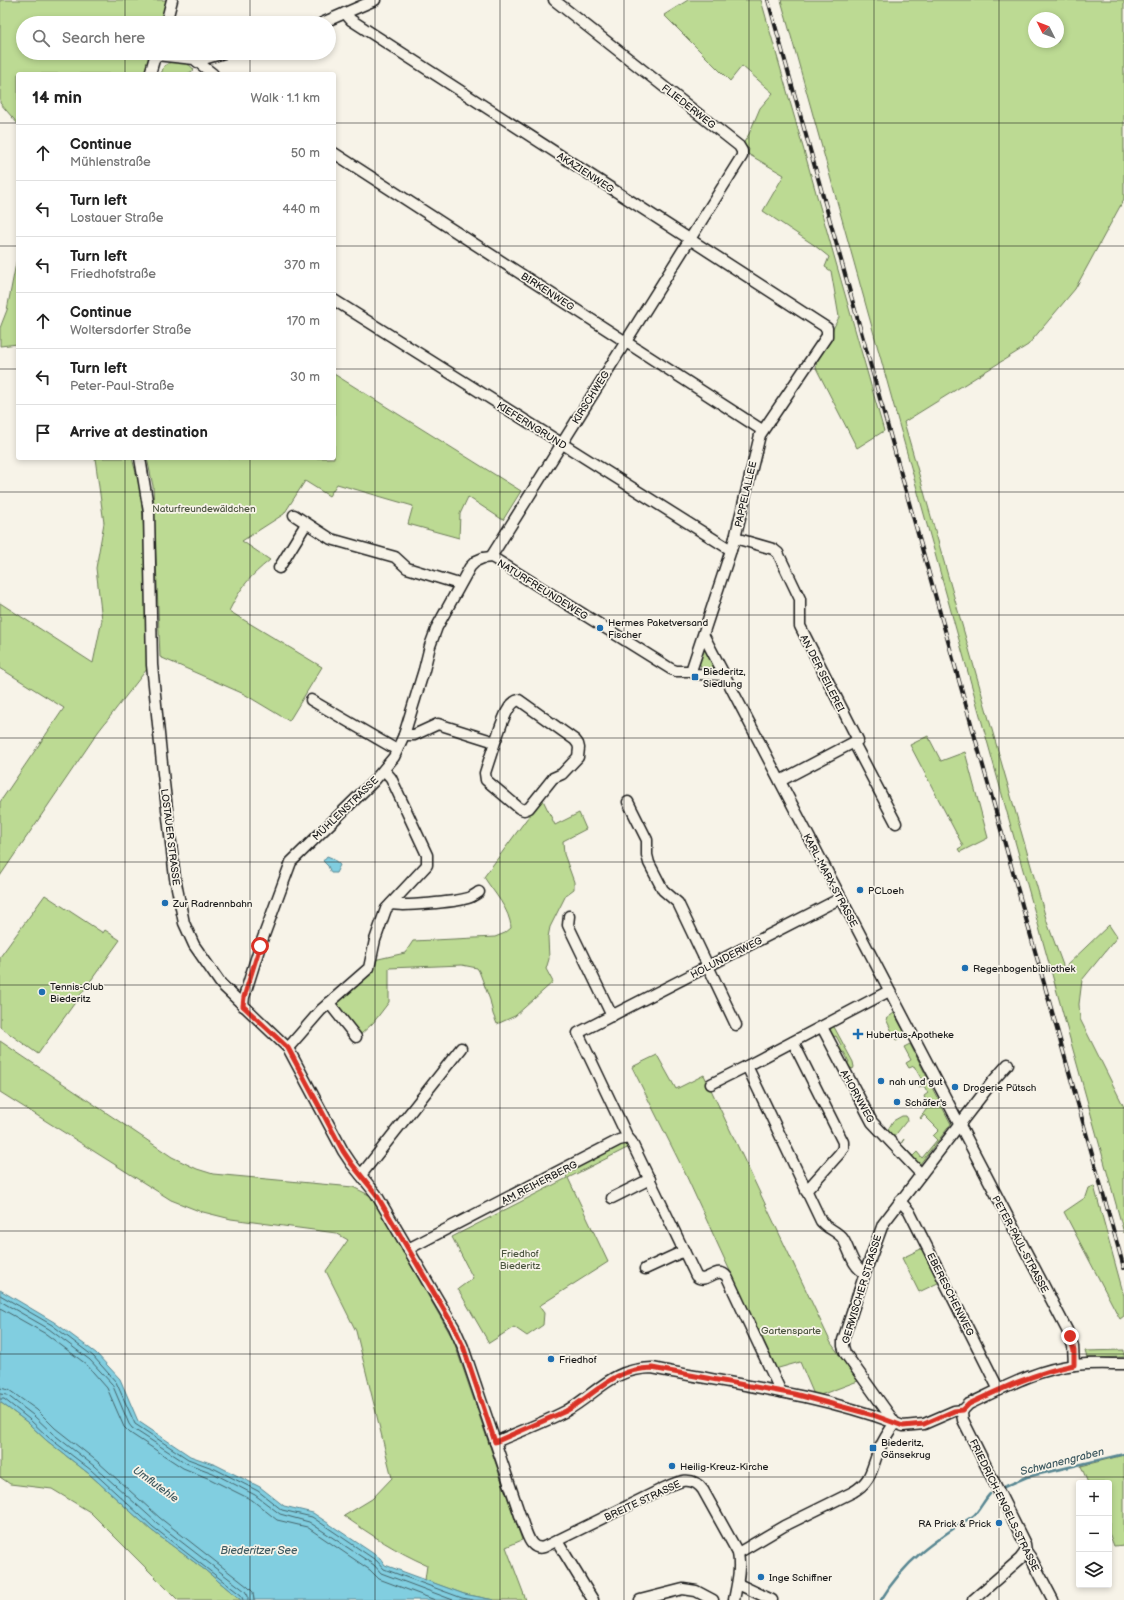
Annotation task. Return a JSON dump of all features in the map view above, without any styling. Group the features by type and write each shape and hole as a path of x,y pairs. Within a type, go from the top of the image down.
{"street":[{"path":"168,16 172,0"},
{"path":"336,17 375,0"},
{"name":"FLIEDERWEG","path":"554,0 733,141 742,151 742,156 738,164 690,238"},
{"name":"AKAZIENWEG","path":"345,13 351,20 690,238 822,324 828,330"},
{"path":"151,72 154,60"},
{"path":"197,62 203,60"},
{"path":"197,62 210,72"},
{"name":"BIRKENWEG","path":"336,154 762,430"},
{"name":"KIRSCHWEG","path":"491,557 690,238"},
{"name":"KIEFERNGRUND","path":"336,301 731,550"},
{"name":"PAPPELALLEE","path":"691,672 698,646 704,636 706,623 735,538 756,448 762,430 827,336 828,330"},
{"name":"LOSTAUER STRASSE","path":"140,460 149,512 152,665 164,784 181,910 186,927 194,945 220,984 288,1048 343,1151 376,1194 459,1337 524,1527 532,1545 536,1548"},
{"path":"294,515 331,539 395,558 407,568 459,584"},
{"path":"279,568 306,524"},
{"name":"AN DER SEILEREI","path":"735,538 773,549 778,553 800,599 800,626 858,740 854,743 896,823"},
{"name":"MÜHLENSTRASSE","path":"243,1006 244,997 260,946 291,862 384,770 404,736 437,627 465,573 476,561 491,557"},
{"name":"NATURFREUNDEWEG","path":"491,557 666,666 676,671 725,676"},
{"name":"KARL-MARX-STRASSE","path":"704,636 959,1125"},
{"path":"311,700 397,750"},
{"path":"514,700 519,700 575,740 578,744 580,753 562,774 553,778 529,808 524,810 519,808 486,780 485,773 495,742 509,707 514,700"},
{"path":"404,736 414,735 438,724 495,742"},
{"path":"780,781 854,743"},
{"path":"288,1048 316,1015 369,968 378,928 383,914 390,904 424,870 428,862 427,855 391,778 384,770"},
{"path":"628,802 647,840 647,855 649,863 663,890 678,903 736,1025"},
{"path":"390,904 404,905 457,900 470,898 479,892"},
{"name":"HOLUNDERWEG","path":"628,1138 578,1033 841,898"},
{"path":"569,916 568,925 612,1016"},
{"path":"711,1084 889,991"},
{"path":"329,1003 356,1037"},
{"name":"AHORNWEG","path":"822,1027 872,1122 921,1174"},
{"path":"793,1042 843,1142 840,1153 806,1191"},
{"path":"361,1175 461,1048"},
{"name":"GERWISCHER STRASSE","path":"895,1423 845,1352 843,1346 843,1340 864,1273 881,1227 993,1081 1008,1064"},
{"path":"747,1066 806,1191 824,1225 842,1238 856,1266 864,1273"},
{"name":"PETER-PAUL-STRASSE","path":"959,1125 1067,1330 1073,1346 1074,1365"},
{"path":"628,1138 631,1140 698,1278 703,1279 719,1272 726,1276 781,1392"},
{"name":"AM REIHERBERG","path":"408,1249 619,1140 628,1138"},
{"path":"612,1198 650,1179"},
{"name":"EBERESCHENWEG","path":"900,1201 909,1211 999,1390"},
{"path":"645,1269 684,1251"},
{"path":"495,1442 551,1419 577,1405 615,1376 638,1369 652,1368 781,1392 873,1415 903,1426 924,1424 954,1411 963,1410 969,1404 1043,1372 1074,1365 1124,1364"},
{"name":"FRIEDRICH-ENGELS-STRASSE","path":"963,1410 963,1420 1025,1544 1026,1551 1032,1558 1052,1600"},
{"path":"738,1553 784,1526 863,1486 870,1478 879,1451 895,1423"},
{"name":"BREITE STRASSE","path":"536,1548 541,1548 557,1541 662,1488 688,1480 698,1484 704,1490 738,1553 738,1584 734,1600"},
{"path":"557,1541 593,1600"},
{"path":"973,1600 1020,1559 1026,1551"},
{"path":"738,1584 772,1600"},
{"path":"640,1600 683,1589 696,1591 713,1600"}],"green space":[{"path":"0,0 167,0 163,16 16,16 16,60 149,60 145,72 16,72 16,122 0,103"},
{"path":"688,0 761,0 884,431 857,448 816,368 817,360 832,337 832,331 839,317 831,271 825,267 829,257 814,245 763,211 784,175 748,154 749,149 743,144 760,108 773,93 742,66 730,81 664,15"},
{"path":"781,0 1124,0 1124,199 1075,289 1028,345 904,422 1047,922 1064,968 1109,925 1117,937 1082,980 1079,1004 1080,1019 1124,1107 1124,1233"},
{"path":"171,62 181,62 190,65 194,70 190,72 162,72 164,66"},
{"path":"16,263 16,344 0,346 0,328 7,310"},
{"name":"Naturfreundewäldchen","path":"336,375 521,491 503,520 468,497 460,514 459,538 408,524 413,506 337,484 329,496 305,481 284,514 242,541 270,560 246,583 229,611 322,667 289,721 244,694 160,657 153,486 147,460 336,460"},
{"path":"95,460 133,460 141,492 144,533 147,669 98,732 0,876 0,802 64,708 0,668 0,603 93,663 102,620 96,568 104,523"},
{"path":"706,649 717,670 703,670 698,661 702,650"},
{"path":"928,736 941,761 965,752 988,838 960,852 958,849 963,846 910,745"},
{"path":"542,798 555,825 579,813 586,829 563,841 564,854 574,882 574,889 566,895 550,927 548,937 549,959 546,969 553,982 515,1016 497,1024 490,1000 477,968 462,965 389,968 389,1002 373,1023 359,1036 335,1004 374,960 405,953 413,941 495,937 505,933 511,928 505,908 484,877"},
{"name":"Tennis-Club Biederitz","path":"45,895 103,933 105,930 120,940 38,1054 0,1027 0,957"},
{"path":"894,1013 906,1035 896,1040 886,1019"},
{"path":"833,1025 853,1062 853,1069 847,1067 845,1064 849,1062 844,1052 839,1054 836,1048 841,1045 836,1036 831,1038 830,1029"},
{"path":"0,1041 172,1157 197,1169 213,1174 353,1187 371,1196 453,1339 522,1540 506,1547 526,1600 494,1600 464,1594 425,1580 427,1565 384,1543 344,1516 372,1499 392,1478 356,1331 326,1271 348,1240 336,1233 231,1219 199,1211 171,1200 0,1092"},
{"path":"910,1044 928,1079 917,1084 922,1080 914,1066 909,1068 906,1063 911,1060 904,1047"},
{"name":"Gartensparte","path":"657,1055 676,1089 704,1075 831,1343 858,1381 815,1397 800,1362 775,1369 685,1173 632,1067"},
{"path":"929,1082 951,1124 920,1164 916,1163 899,1146 904,1139 901,1144 913,1156 917,1152 922,1158 937,1140 933,1136 939,1130 924,1115 921,1119 920,1118 928,1107 924,1096 928,1093 924,1086 919,1087"},
{"path":"902,1116 906,1116 908,1119 893,1138 886,1133 893,1121"},
{"name":"Friedhof Biederitz","path":"625,1142 631,1146 568,1178 608,1262 539,1306 544,1313 543,1325 527,1336 514,1327 489,1343 458,1289 473,1278 452,1237 567,1178 565,1173"},
{"path":"1094,1186 1124,1296 1124,1316 1120,1319 1064,1212 1086,1197 1089,1188"},
{"path":"923,1248 940,1282 919,1292 902,1258"},
{"path":"1124,1350 1124,1357 1087,1358 1085,1351"},
{"path":"0,1402 27,1422 46,1440 88,1473 151,1530 205,1570 241,1600 178,1600 90,1512 52,1489 10,1484 0,1477"},
{"path":"1124,1455 1124,1545 1114,1546 1112,1541 1112,1480 1087,1480 1081,1466"}],"water":[{"path":"327,856 332,858 340,865 336,873 331,873 328,866 323,861"},
{"name":"Biederitzer See","path":"0,1290 54,1322 96,1353 120,1379 138,1421 190,1456 216,1465 260,1487 284,1506 313,1513 380,1558 385,1565 464,1594 494,1600 241,1600 205,1570 151,1530 88,1473 46,1440 27,1422 0,1402"}],"waterway":[{"name":"Schwanengraben","path":"1004,1487 1027,1477 1124,1454"},
{"name":"Schwanengraben","path":"881,1600 900,1573 911,1562 922,1552 975,1514 990,1494"}],"railway":[{"path":"768,0 1124,1268"}],"place":[{"name":"Hermes Paketversand Fischer","path":"600,628"},
{"name":"Biederitz, Siedlung","path":"695,677"},
{"name":"PCLoeh","path":"860,890"},
{"name":"Zur Radrennbahn","path":"165,903"},
{"name":"Regenbogenbibliothek","path":"965,968"},
{"name":"Tennis-Club Biederitz","path":"42,992"},
{"name":"Hubertus-Apotheke","path":"858,1034"},
{"name":"nah und gut","path":"881,1081"},
{"name":"Drogerie Pütsch","path":"955,1087"},
{"name":"Schäfer's","path":"897,1102"},
{"name":"Friedhof","path":"551,1359"},
{"name":"Biederitz, Gänsekrug","path":"873,1448"},
{"name":"Heilig-Kreuz-Kirche","path":"672,1466"},
{"name":"RA Prick & Prick","path":"999,1523"},
{"name":"Inge Schiffner","path":"761,1577"}],"route":[{"path":"260,946 244,997 243,1006 288,1048 343,1151 355,1169 376,1194 454,1327 463,1346 495,1442 551,1419 577,1405 605,1382 615,1376 631,1370 645,1368 652,1368 794,1394 873,1415 900,1426 924,1424 954,1411 963,1410 965,1406 1018,1381 1043,1372 1074,1365 1074,1351 1070,1336"}],"water label":[{"name":"Umflutehle","path":"156,1484"}]}
